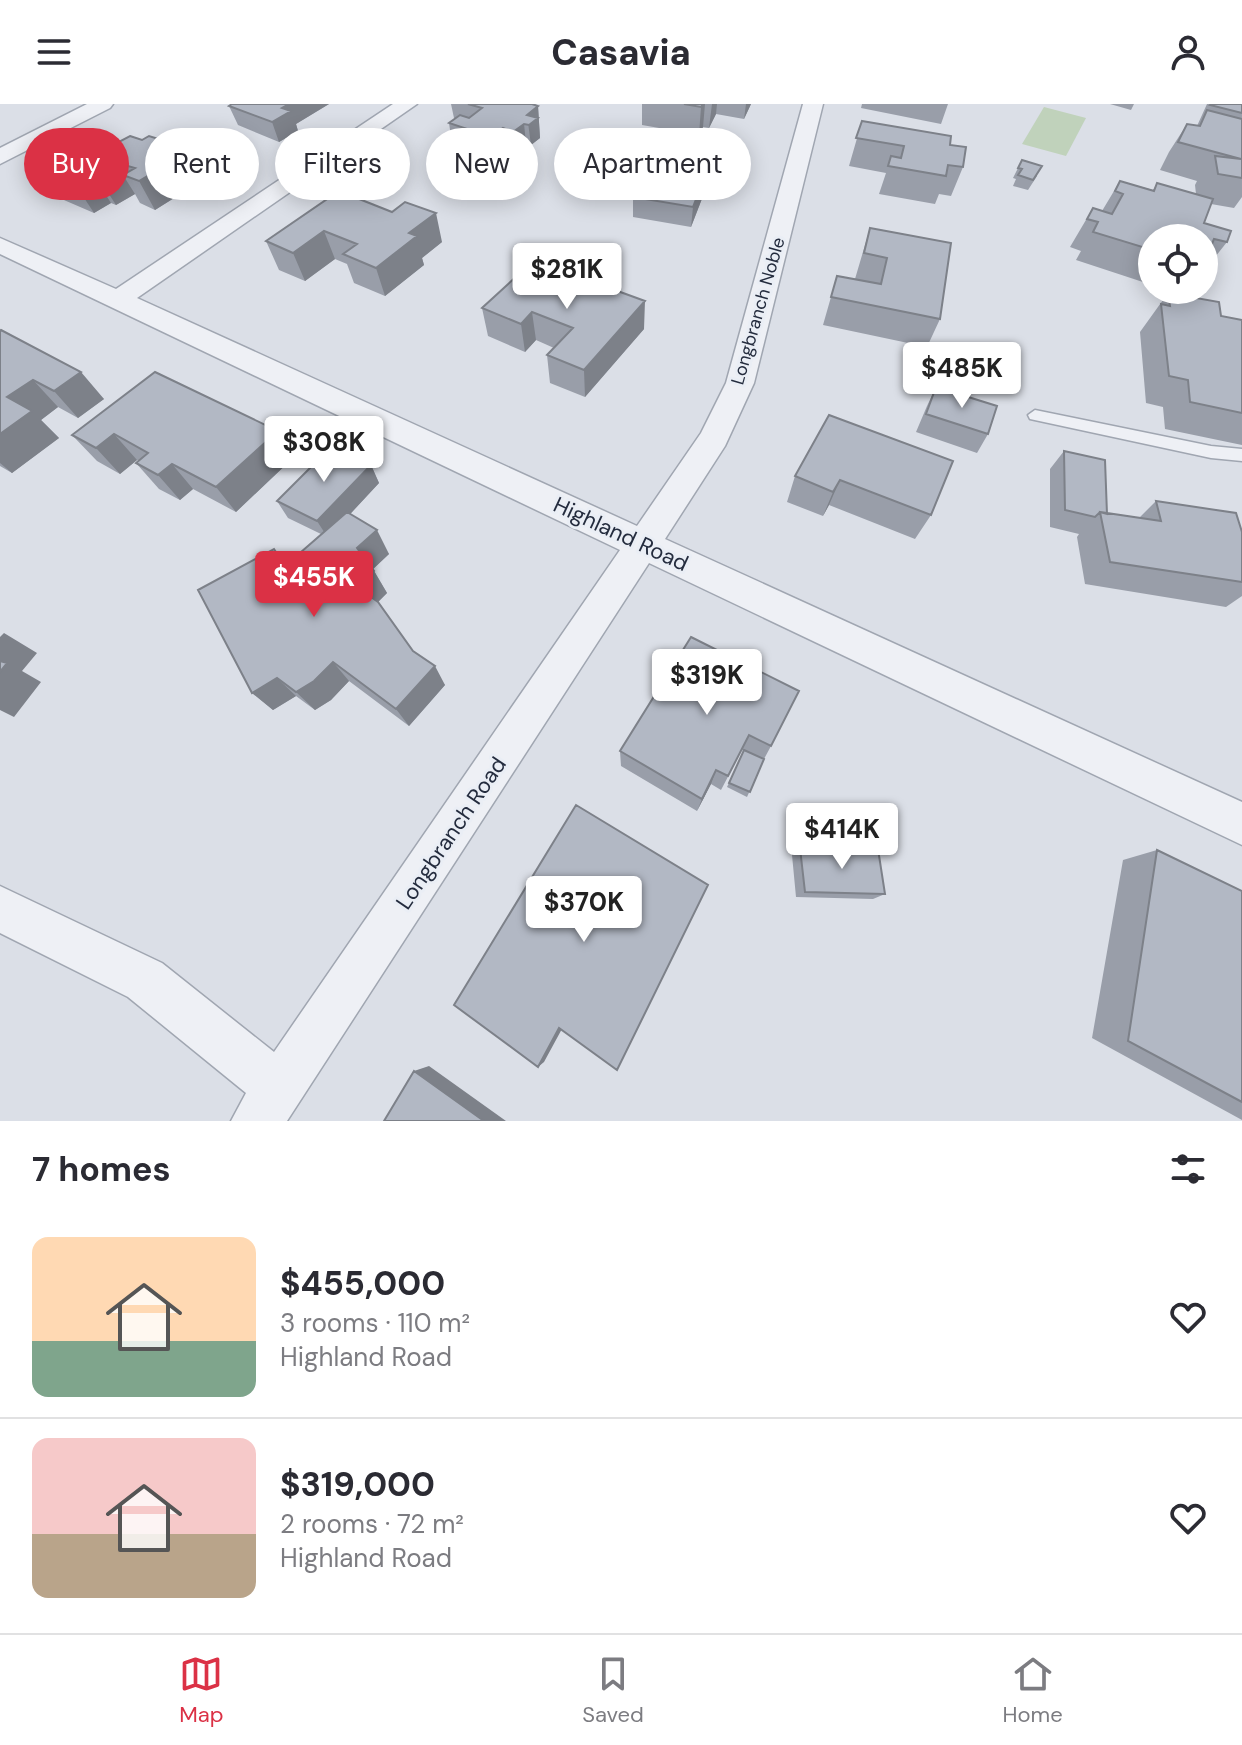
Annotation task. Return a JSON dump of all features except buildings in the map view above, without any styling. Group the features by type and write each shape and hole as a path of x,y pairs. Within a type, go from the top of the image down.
{"street":[{"path":"0,157 103,104"},
{"path":"117,300 407,104"},
{"name":"Longbranch Noble","path":"644,545 714,438 740,383 813,104"},
{"name":"Highland Road","path":"0,245 1242,824"},
{"name":"Longbranch Road","path":"268,1104 644,545"},
{"path":"0,909 145,980 268,1104"}],"lane":[{"path":"1035,415 1211,452 1242,455"}],"green space":[{"path":"1044,107 1086,118 1066,156 1022,144"}]}
